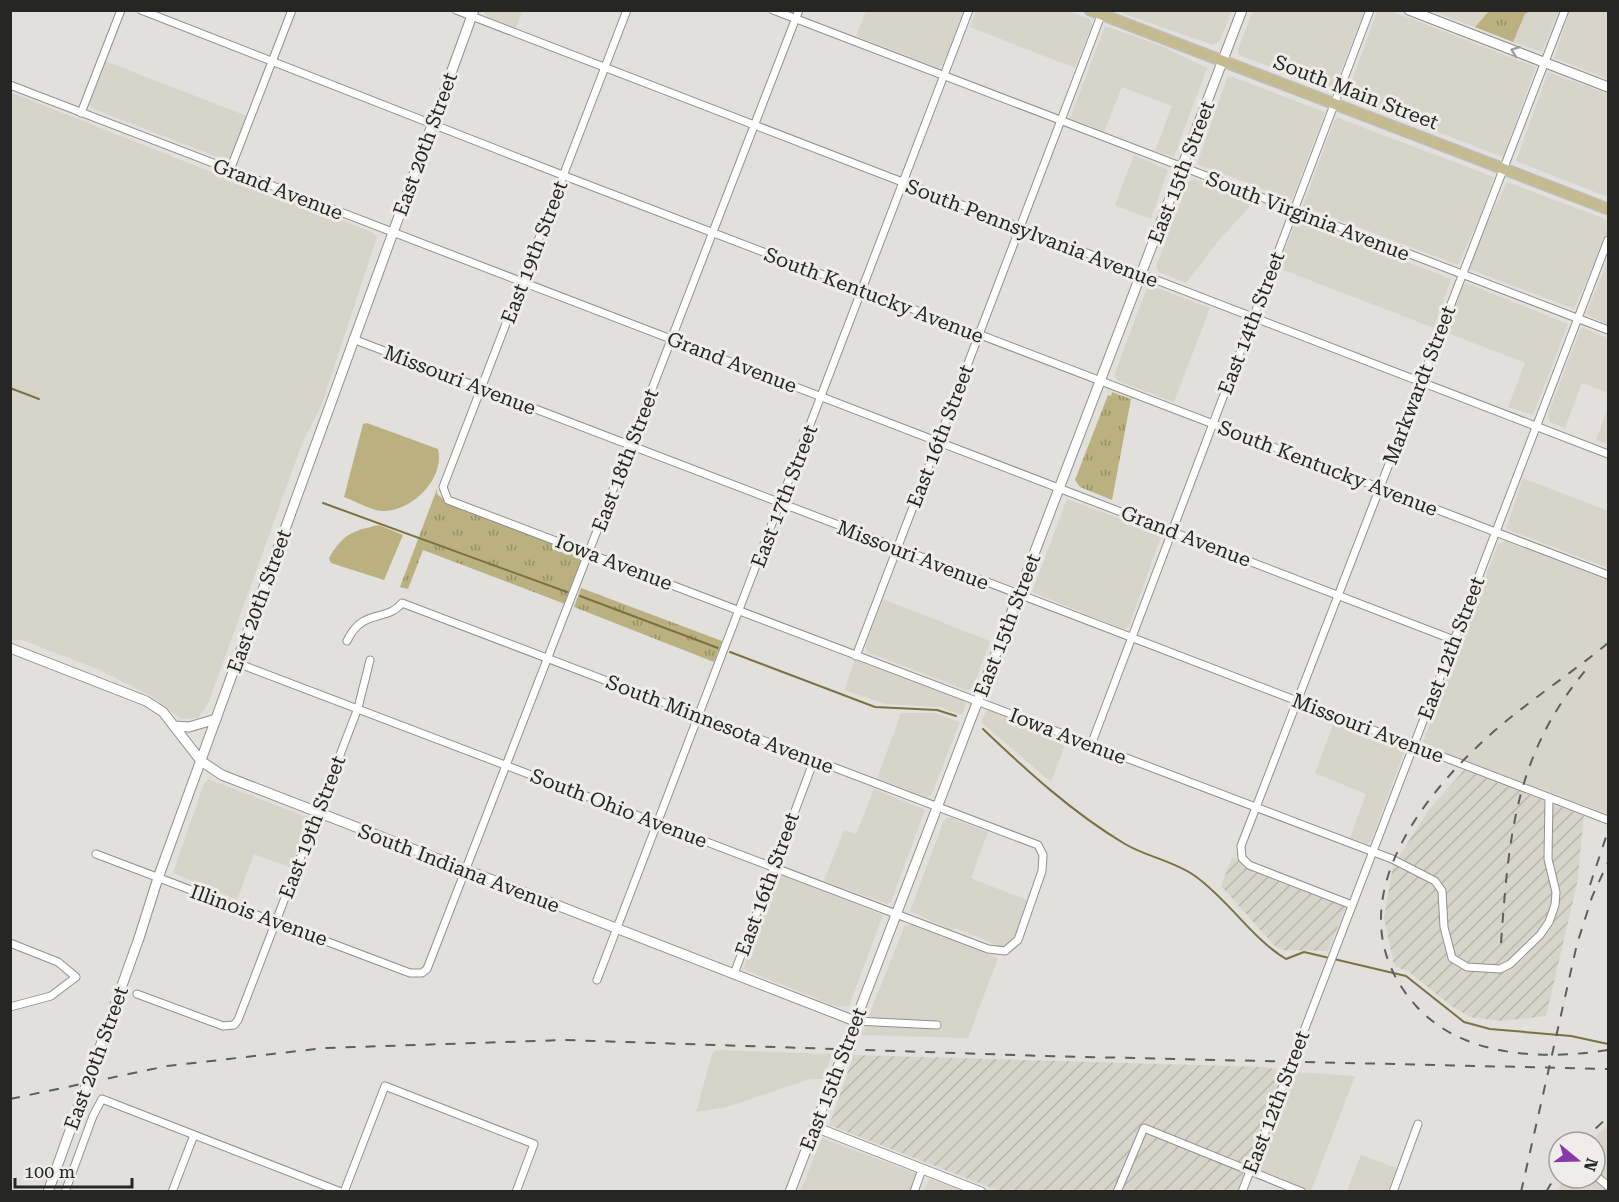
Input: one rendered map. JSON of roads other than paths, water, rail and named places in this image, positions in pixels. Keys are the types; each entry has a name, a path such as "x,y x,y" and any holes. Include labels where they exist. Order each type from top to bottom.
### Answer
{"main road":[{"name":"South Main Street","path":"1090,10 1608,209"},
{"name":"East 15th Street","path":"790,1191 1225,60 1242,10"},
{"path":"1409,10 1608,87"},
{"name":"East 20th Street","path":"48,1191 139,939 158,878 473,14"},
{"name":"South Indiana Avenue","path":"10,648 139,697 163,712 201,760 222,775 855,1021"},
{"path":"174,726 189,728 216,719"},
{"path":"815,1127 981,1191"}],"street":[{"path":"81,113 121,10"},
{"name":"South Kentucky Avenue","path":"141,10 563,176 1608,575"},
{"path":"230,170 292,10"},
{"name":"South Pennsylvania Avenue","path":"456,10 473,14 605,68 1608,454"},
{"name":"East 19th Street","path":"444,494 443,487 627,10"},
{"name":"South Virginia Avenue","path":"773,10 1608,330"},
{"name":"East 18th Street","path":"422,973 431,965 799,10"},
{"name":"East 17th Street","path":"597,980 969,10"},
{"name":"East 14th Street","path":"1091,745 1370,10"},
{"name":"Markwardt Street","path":"1352,905 1249,865 1242,858 1241,846 1565,10"},
{"name":"East 16th Street","path":"856,656 1102,13"},
{"name":"Grand Avenue","path":"10,85 1454,640"},
{"name":"East 12th Street","path":"1242,1191 1608,240"},
{"name":"Missouri Avenue","path":"353,339 781,505 1608,820"},
{"name":"Iowa Avenue","path":"444,494 448,500 1256,806 1372,852 1435,881 1442,891 1444,927 1452,958 1467,967 1500,969 1510,964 1540,935 1549,922 1555,905 1556,892 1548,859 1549,798"},
{"name":"South Minnesota Avenue","path":"347,641 360,622 393,610 402,603 1038,845 1042,851 1043,862 1038,882 1018,940 1011,948 1002,952"},
{"name":"East 19th Street","path":"137,994 223,1026 234,1025 241,1015 275,920 358,708 370,660"},
{"name":"South Ohio Avenue","path":"237,663 896,914 1002,952"},
{"name":"East 16th Street","path":"734,974 814,760"},
{"name":"Illinois Avenue","path":"96,854 410,973 422,973"},
{"path":"10,943 58,962 75,977 51,996 10,1007"},
{"name":"South Indiana Avenue","path":"855,1021 937,1025"},
{"path":"65,1191 93,1116 102,1099 343,1191 385,1086 534,1144 516,1191"},
{"path":"1393,1191 1418,1124"},
{"path":"1117,1191 1144,1128 1302,1191"},
{"path":"172,1191 194,1135"},
{"path":"914,1191 922,1169"}],"waterway":[{"path":"10,388 39,399"},
{"path":"323,503 567,592"},
{"path":"580,596 718,648"},
{"path":"730,652 875,707 937,710 956,716"},
{"path":"983,729 1051,791 1087,819 1125,844 1195,876 1219,896 1262,941 1286,959 1304,952 1406,976 1464,1022 1490,1029 1571,1036 1608,1044"}],"railway":[{"path":"1608,643 1511,717 1454,771 1407,833 1391,867 1382,902 1382,937 1393,973 1417,1007 1436,1024 1458,1037 1481,1046 1506,1051 1558,1055 1608,1050"},
{"path":"1501,943 1508,866 1520,796 1531,762 1546,730 1565,697 1590,665"},
{"path":"1590,885 1608,831"},
{"path":"1521,1192 1577,944 1592,897 1608,862"},
{"path":"10,1099 167,1066 325,1048 566,1040 1045,1056 1608,1069"},
{"path":"1594,1130 1608,1117"}]}
